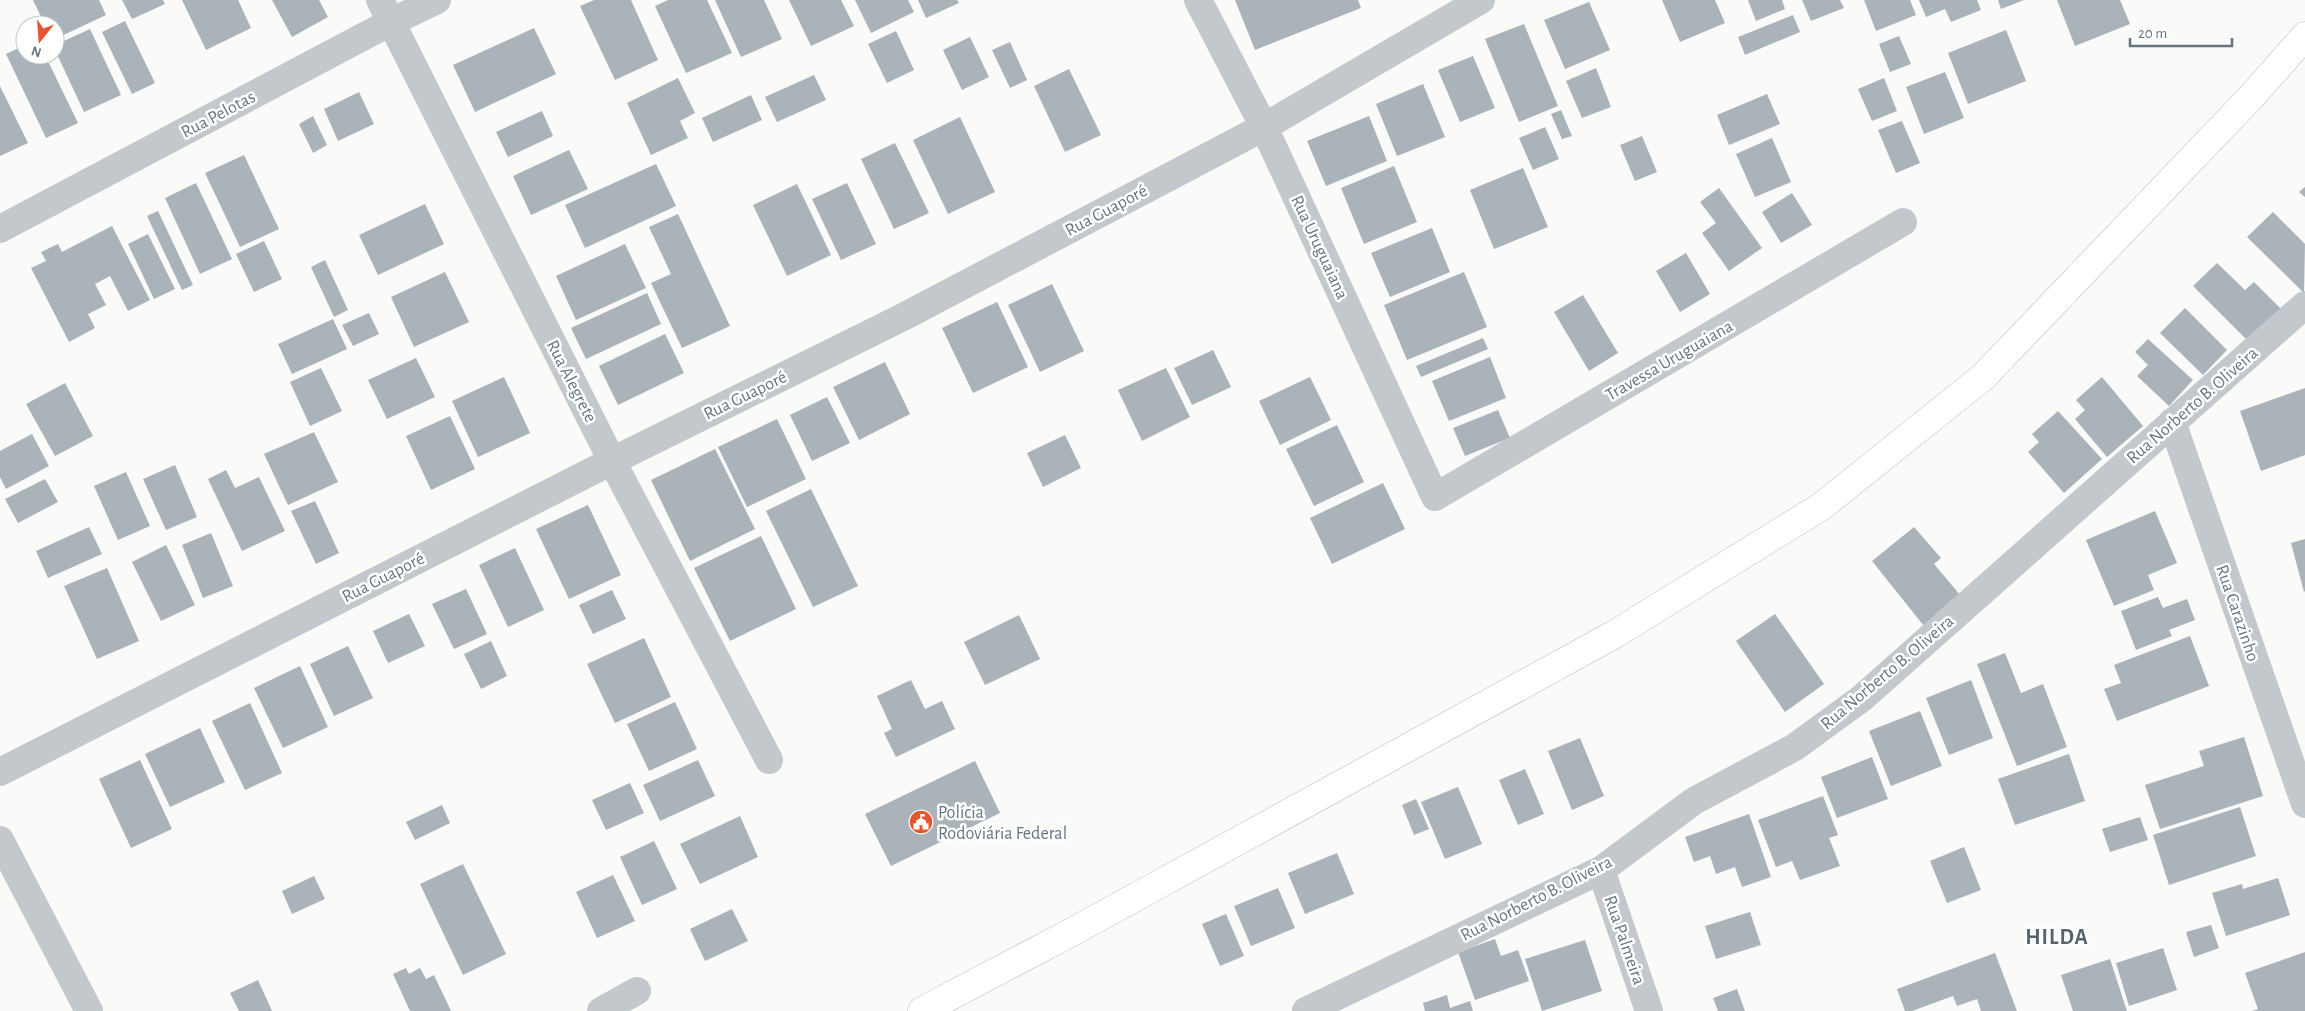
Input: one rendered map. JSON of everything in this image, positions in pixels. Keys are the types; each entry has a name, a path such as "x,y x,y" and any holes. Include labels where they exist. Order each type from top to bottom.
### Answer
{"highway":[{"path":"922,1011 1090,922 1615,634 1822,506 1983,378 2252,96 2305,36"}],"street":[{"name":"Rua Pelotas","path":"0,229 386,11 437,0"},
{"name":"Rua Uruguaiana","path":"1198,0 1264,127 1435,497"},
{"name":"Rua Guaporé","path":"0,772 612,461 905,316 1264,127 1480,0"},
{"name":"Rua Alegrete","path":"386,11 612,461 768,760"},
{"name":"Travessa Uruguaiana","path":"1435,497 1903,222"},
{"name":"Rua Norberto B. Oliveira","path":"1306,1011 1601,870 1694,800 1795,747 1862,698 2305,305"},
{"name":"Rua Carazinho","path":"2172,422 2305,804"},
{"path":"0,840 89,1011"},
{"name":"Rua Palmeira","path":"1601,870 1649,1011"},
{"path":"601,1011 637,991"}],"building":[{"path":"33,0 99,0 106,15 65,34 65,15 40,15"},
{"path":"122,0 163,0 165,4 132,19"},
{"path":"182,0 238,0 251,28 206,50"},
{"path":"272,0 319,0 328,17 292,37"},
{"path":"594,0 631,0 658,60 615,80 580,6"},
{"path":"668,0 707,0 732,53 686,73 655,6"},
{"path":"715,0 764,0 782,39 741,57"},
{"path":"789,0 841,0 854,26 811,46"},
{"path":"855,0 908,0 914,12 871,33"},
{"path":"918,0 957,0 959,3 926,18"},
{"path":"1235,0 1358,0 1361,8 1255,50"},
{"path":"1662,0 1715,0 1725,23 1680,42"},
{"path":"1748,0 1782,0 1785,9 1756,21"},
{"path":"1802,0 1840,0 1844,8 1811,21"},
{"path":"1864,0 1910,0 1916,15 1876,31"},
{"path":"1919,0 1977,0 1981,10 1951,22 1945,9 1926,17"},
{"path":"1998,0 2024,0 2001,9"},
{"path":"2057,0 2120,0 2130,24 2075,46"},
{"path":"1589,2 1610,50 1565,69 1544,20"},
{"path":"1793,15 1800,32 1745,55 1738,37"},
{"path":"125,21 155,83 132,94 102,32"},
{"path":"1524,24 1558,106 1519,122 1485,39"},
{"path":"534,28 556,74 475,112 453,65"},
{"path":"90,29 121,95 84,112 62,65 65,65 65,40"},
{"path":"2006,30 2026,81 1968,104 1948,53"},
{"path":"896,31 914,70 887,83 868,44"},
{"path":"1899,36 1911,64 1890,72 1879,44"},
{"path":"970,37 989,77 962,90 943,50"},
{"path":"1010,42 1027,80 1010,88 992,50"},
{"path":"15,50 15,65 50,65 78,123 46,138 6,54"},
{"path":"1473,56 1495,108 1460,122 1438,70"},
{"path":"1596,68 1611,107 1582,118 1566,81"},
{"path":"1069,69 1101,135 1065,152 1034,86"},
{"path":"1945,72 1964,118 1924,134 1906,87"},
{"path":"814,75 826,100 777,122 765,97"},
{"path":"678,78 695,113 680,121 688,138 651,155 627,103"},
{"path":"1884,78 1897,111 1872,121 1858,89"},
{"path":"1423,84 1445,137 1397,156 1376,104"},
{"path":"0,86 28,143 0,156"},
{"path":"359,92 374,124 338,141 324,109"},
{"path":"1767,94 1780,124 1729,145 1717,115"},
{"path":"751,95 762,120 713,142 702,118"},
{"path":"1561,110 1572,136 1562,139 1551,114"},
{"path":"542,111 553,136 508,157 496,132"},
{"path":"313,116 327,145 313,153 299,124"},
{"path":"1369,116 1387,161 1326,186 1307,141"},
{"path":"960,117 995,192 948,214 913,140"},
{"path":"1902,121 1920,163 1896,173 1878,130"},
{"path":"1545,127 1559,159 1533,170 1519,138"},
{"path":"1642,136 1657,172 1635,181 1620,145"},
{"path":"1772,138 1791,182 1755,197 1736,154"},
{"path":"895,143 929,213 894,229 861,159"},
{"path":"569,150 588,189 531,215 513,176"},
{"path":"244,155 279,229 240,247 205,173"},
{"path":"656,164 676,206 585,248 565,205"},
{"path":"1394,166 1417,222 1364,244 1341,188"},
{"path":"1523,168 1548,227 1494,249 1470,190"},
{"path":"196,183 232,259 200,274 165,198"},
{"path":"847,183 876,244 841,260 812,199"},
{"path":"797,184 831,255 787,276 753,205"},
{"path":"2305,187 2305,197 2299,192"},
{"path":"1719,188 1762,248 1729,271 1702,233 1716,223 1700,202"},
{"path":"1792,193 1812,225 1781,243 1762,212"},
{"path":"425,204 444,244 378,275 359,235"},
{"path":"158,211 193,285 182,290 147,216"},
{"path":"2273,212 2305,244 2304,293 2247,237"},
{"path":"678,214 730,326 682,348 651,283 671,274 649,227"},
{"path":"112,226 150,300 128,311 110,276 95,284 106,305 88,314 95,328 69,342 31,268 46,261 41,252 58,244 62,252"},
{"path":"1432,228 1450,272 1390,297 1371,253"},
{"path":"148,234 175,289 154,299 128,244"},
{"path":"264,241 282,279 254,292 236,254"},
{"path":"625,244 646,288 576,320 556,276"},
{"path":"1686,253 1710,294 1680,312 1656,271"},
{"path":"325,260 348,310 334,317 311,267"},
{"path":"2217,263 2245,290 2254,282 2281,309 2248,341 2193,286"},
{"path":"445,272 469,322 414,347 391,297"},
{"path":"1464,272 1487,327 1407,360 1384,305"},
{"path":"1052,284 1084,351 1040,372 1008,305"},
{"path":"647,293 661,324 586,359 571,328"},
{"path":"1583,295 1618,353 1589,371 1554,312"},
{"path":"997,302 1028,367 973,393 942,328"},
{"path":"2185,308 2227,350 2203,375 2160,333"},
{"path":"369,313 379,334 353,346 342,325"},
{"path":"333,319 347,349 292,374 278,344"},
{"path":"665,334 684,373 618,405 599,366"},
{"path":"1483,338 1488,349 1421,377 1416,366"},
{"path":"2148,339 2193,380 2169,406 2137,376 2148,365 2135,352"},
{"path":"1213,350 1231,387 1192,405 1174,368"},
{"path":"1490,357 1506,398 1449,421 1432,381"},
{"path":"416,358 435,397 387,419 368,380"},
{"path":"885,362 910,414 859,440 833,387"},
{"path":"321,368 342,411 310,426 290,382"},
{"path":"1166,368 1190,417 1142,441 1118,390"},
{"path":"504,377 530,433 478,457 452,401"},
{"path":"1310,377 1331,420 1280,445 1259,401"},
{"path":"2102,377 2143,426 2107,457 2075,419 2085,410 2076,400"},
{"path":"65,383 93,436 55,456 26,404"},
{"path":"2305,388 2305,455 2261,471 2240,411"},
{"path":"827,397 850,443 812,461 790,415"},
{"path":"1498,410 1510,438 1465,456 1453,428"},
{"path":"2058,411 2102,459 2064,493 2028,452 2039,442 2032,434"},
{"path":"450,416 475,469 431,490 406,436"},
{"path":"777,419 806,479 747,507 718,447"},
{"path":"1337,425 1364,482 1314,506 1286,449"},
{"path":"314,432 338,482 288,505 264,454"},
{"path":"32,434 49,466 6,489 0,477 0,451"},
{"path":"1065,435 1081,468 1043,487 1027,453"},
{"path":"715,449 755,529 690,561 651,480"},
{"path":"175,465 197,517 166,530 143,479"},
{"path":"226,470 235,488 259,477 285,531 242,551 208,479"},
{"path":"126,472 150,526 118,540 94,486"},
{"path":"45,479 58,502 18,523 5,499"},
{"path":"1383,483 1405,529 1332,564 1310,518"},
{"path":"811,489 858,586 813,607 766,511"},
{"path":"315,501 339,553 316,564 291,511"},
{"path":"588,505 621,575 569,599 536,529"},
{"path":"2155,511 2177,563 2148,575 2154,590 2114,606 2086,540"},
{"path":"89,527 102,554 48,578 36,551"},
{"path":"1914,527 1941,558 1934,564 1961,596 1924,626 1872,561"},
{"path":"211,533 233,586 203,598 182,545"},
{"path":"761,536 796,609 730,641 694,568"},
{"path":"2305,539 2305,591 2304,592 2291,543"},
{"path":"166,545 195,605 161,621 132,562"},
{"path":"515,548 544,610 508,627 479,565"},
{"path":"107,568 139,641 97,659 64,586"},
{"path":"466,589 487,634 454,649 432,604"},
{"path":"612,590 626,619 593,634 579,605"},
{"path":"2158,597 2163,608 2187,599 2195,620 2169,630 2172,636 2136,650 2121,611"},
{"path":"409,614 425,646 388,663 373,631"},
{"path":"1775,614 1824,684 1785,712 1736,641"},
{"path":"1019,615 1040,659 985,685 964,642"},
{"path":"2190,636 2209,686 2117,721 2104,689 2121,683 2114,665"},
{"path":"644,638 671,697 615,723 587,664"},
{"path":"491,641 507,676 481,689 464,654"},
{"path":"348,646 373,698 334,716 310,664"},
{"path":"2005,653 2021,693 2043,684 2067,747 2017,766 1977,664"},
{"path":"300,666 328,727 283,748 254,688"},
{"path":"911,680 925,709 942,701 955,729 896,757 884,733 892,729 877,696"},
{"path":"1971,680 1993,738 1949,755 1926,698"},
{"path":"675,702 697,749 649,771 627,724"},
{"path":"250,703 282,773 245,790 212,721"},
{"path":"1920,711 1942,766 1891,786 1869,731"},
{"path":"200,728 225,782 170,807 145,754"},
{"path":"2244,737 2263,796 2160,829 2145,785 2204,766 2199,751"},
{"path":"1580,738 1604,796 1572,810 1548,751"},
{"path":"2069,754 2085,801 2015,825 1998,779"},
{"path":"1872,757 1888,799 1837,818 1821,777"},
{"path":"140,760 172,829 131,848 99,779"},
{"path":"698,760 715,796 660,821 643,785"},
{"path":"975,761 1000,813 891,866 865,814"},
{"path":"1525,769 1544,814 1518,825 1499,780"},
{"path":"630,783 644,813 606,830 592,800"},
{"path":"1458,787 1482,844 1445,859 1421,802"},
{"path":"1823,796 1838,835 1829,838 1840,866 1800,880 1792,861 1776,867 1758,820"},
{"path":"1416,799 1429,829 1414,835 1402,805"},
{"path":"442,805 450,823 415,840 406,822"},
{"path":"2240,807 2256,856 2169,885 2153,835"},
{"path":"1749,814 1771,877 1742,887 1735,867 1716,874 1710,856 1694,862 1685,837"},
{"path":"740,816 758,857 700,884 680,844"},
{"path":"2140,817 2148,840 2110,852 2102,829"},
{"path":"654,841 677,889 642,905 620,857"},
{"path":"1964,847 1981,890 1947,903 1930,861"},
{"path":"1337,853 1354,894 1305,914 1288,873"},
{"path":"463,864 506,954 463,975 420,884"},
{"path":"613,875 635,921 597,938 576,892"},
{"path":"314,876 325,899 292,914 282,891"},
{"path":"2278,878 2290,915 2226,936 2212,893 2242,884 2243,889"},
{"path":"1278,888 1295,928 1251,946 1234,906"},
{"path":"732,909 748,941 705,961 690,929"},
{"path":"1750,912 1761,945 1716,959 1705,926"},
{"path":"1226,914 1244,956 1220,966 1202,924"},
{"path":"2211,925 2219,948 2194,957 2186,932"},
{"path":"1495,939 1501,956 1518,950 1529,981 1475,1000 1458,952"},
{"path":"1585,940 1602,991 1542,1011 1525,959"},
{"path":"2163,948 2177,990 2129,1006 2116,963"},
{"path":"2305,952 2305,1011 2252,1011 2258,1009 2245,973"},
{"path":"1995,953 2017,1011 1981,1011 1977,999 1957,1006 1953,996 1912,1011 1905,1011 1897,989"},
{"path":"2110,959 2127,1011 2073,1011 2061,975"},
{"path":"406,968 409,974 420,968 426,979 434,975 451,1011 410,1011 393,974"},
{"path":"258,980 272,1011 239,1011 230,993"},
{"path":"1737,989 1745,1011 1718,1011 1713,998"},
{"path":"1447,995 1450,1008 1470,1001 1473,1011 1425,1011 1423,1003"}],"place":[{"name":"Polícia Rodoviária Federal","path":"921,822"}],"district":[{"name":"HILDA","path":"2057,936"}]}
